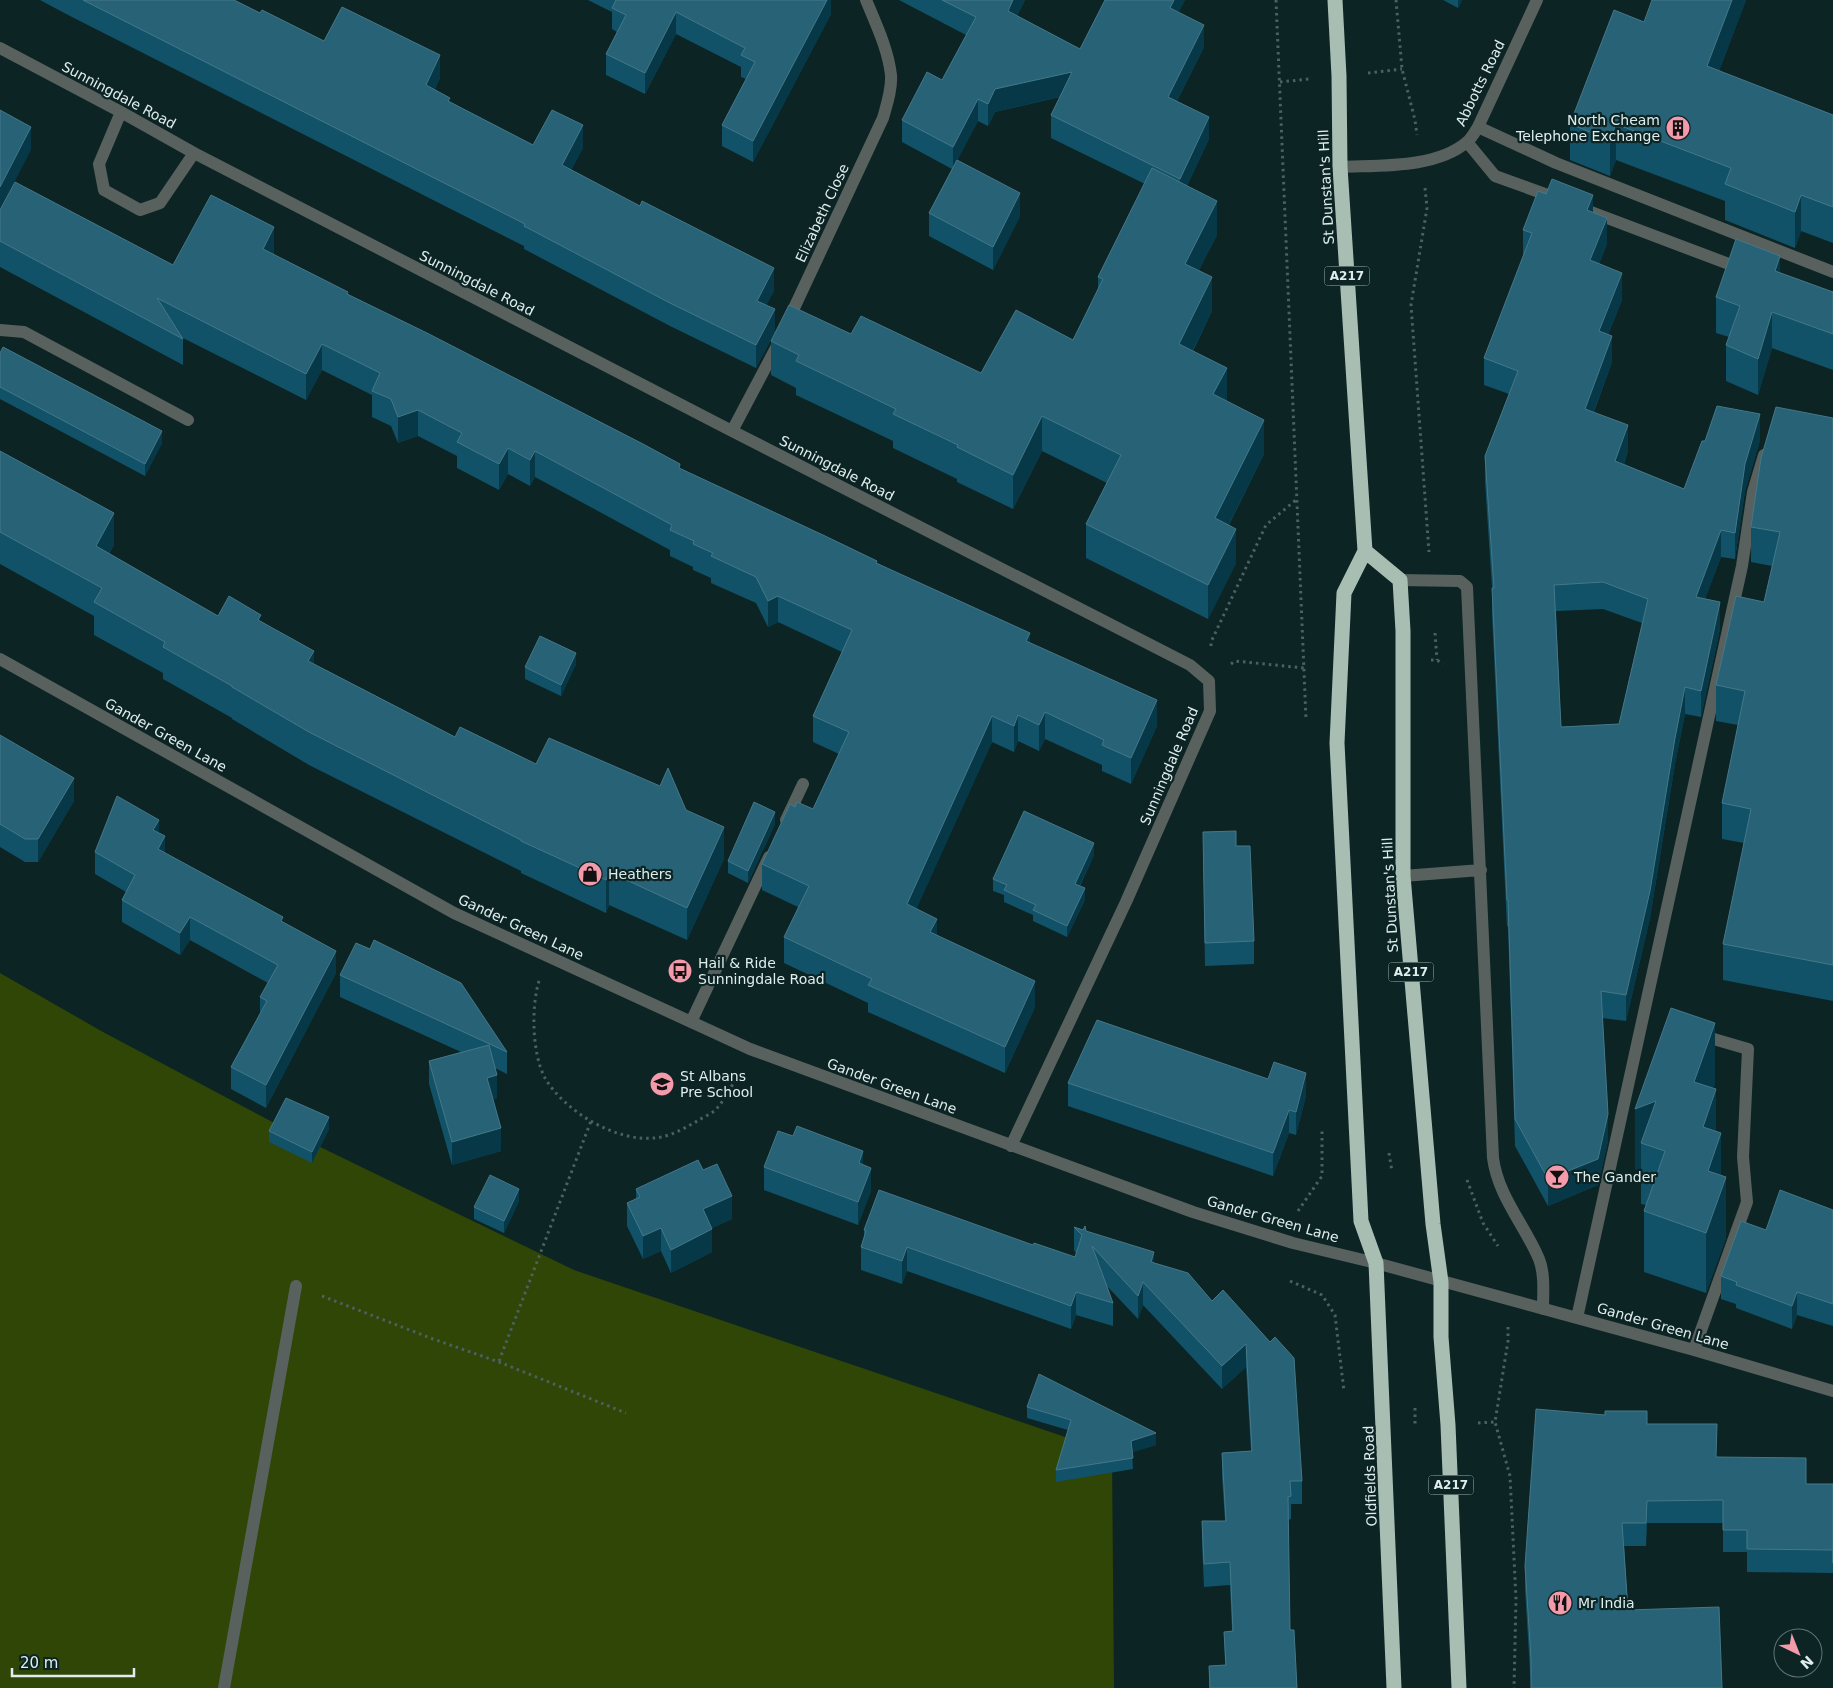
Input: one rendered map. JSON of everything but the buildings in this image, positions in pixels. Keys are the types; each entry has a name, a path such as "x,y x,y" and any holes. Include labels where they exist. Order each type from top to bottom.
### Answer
{"highway":[{"name":"St Dunstan's Hill","path":"1335,0 1339,76 1340,167 1365,552"},
{"path":"1376,1263 1362,1221 1337,743 1344,593 1365,552 1400,580"},
{"name":"St Dunstan's Hill","path":"1400,580 1403,631 1403,876 1433,1224 1441,1282"},
{"name":"Oldfields Road","path":"1376,1263 1394,1688"},
{"name":"A217","path":"1441,1282 1441,1337 1448,1425 1459,1688"}],"street":[{"name":"Elizabeth Close","path":"732,431 779,342 883,118 889,97 891,75 882,38 866,0"},
{"name":"Abbotts Road","path":"1340,167 1421,162 1447,154 1467,142 1478,127 1537,0"},
{"name":"Sunningdale Road","path":"0,48 194,153 1190,665 1209,681 1210,711 1126,902 1012,1146"},
{"path":"120,112 99,164 104,190 140,210 160,203 194,153"},
{"path":"1478,127 1556,164 1833,272"},
{"path":"1467,142 1495,176 1755,274"},
{"path":"0,330 24,332 188,420"},
{"path":"1577,1318 1742,566 1753,492 1769,439"},
{"path":"1400,580 1460,581 1467,587 1470,684 1481,870 1492,1158 1495,1175 1512,1211 1540,1261 1543,1309"},
{"name":"Gander Green Lane","path":"0,659 454,913 750,1049 1193,1212 1293,1243 1376,1263 1694,1350 1833,1391"},
{"path":"782,828 803,784"},
{"path":"691,1022 774,846"},
{"path":"1403,876 1481,870"},
{"path":"1685,1031 1748,1049 1743,1157 1747,1202 1694,1350"},
{"path":"224,1688 296,1286"}],"path":[{"path":"1276,0 1306,721"},
{"path":"1396,0 1402,69 1415,120"},
{"path":"1427,208 1411,305 1429,553"},
{"path":"1209,681 1211,642 1266,525 1298,499"},
{"path":"1209,681 1235,660 1304,668"},
{"path":"546,955 536,991 533,1023 538,1055 545,1078 565,1102 591,1122 620,1135 654,1138 682,1130 718,1108 738,1075 750,1049"},
{"path":"499,1362 591,1122"},
{"path":"1298,1211 1322,1176 1322,1128"},
{"path":"1290,1281 1322,1295 1335,1315 1344,1390"},
{"path":"296,1286 433,1339 499,1362 626,1413"},
{"path":"1508,1341 1495,1422 1510,1476 1516,1599 1514,1688"},
{"path":"1477,1424 1495,1422"}],"green space":[{"path":"0,973 103,1032 314,1144 574,1270 1112,1453 1114,1688 0,1688"}],"place":[{"name":"North Cheam Telephone Exchange","path":"1678,128"},
{"name":"Heathers","path":"590,874"},
{"name":"Hail & Ride Sunningdale Road","path":"680,971"},
{"name":"St Albans Pre School","path":"662,1084"},
{"name":"The Gander","path":"1557,1177"},
{"name":"Mr India","path":"1560,1603"}]}
